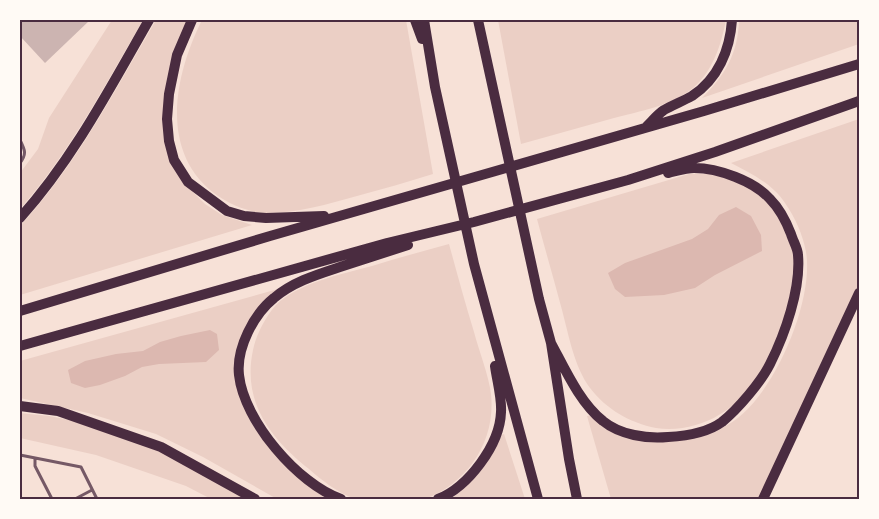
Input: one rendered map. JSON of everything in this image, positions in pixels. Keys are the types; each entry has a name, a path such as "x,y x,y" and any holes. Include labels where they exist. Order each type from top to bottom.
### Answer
{"highway":[{"path":"20,218 42,192 78,140 149,20"},
{"path":"192,20 177,55 169,94 167,119 169,141 174,160 188,182 227,211 244,216 266,218 343,215"},
{"path":"415,20 429,56"},
{"path":"424,20 435,87 474,264 538,499"},
{"path":"480,20 489,73 539,299 551,343 569,459 578,499"},
{"path":"644,128 663,111 694,94 710,80 721,65 724,57 731,36 732,20"},
{"path":"20,311 343,215 794,85 859,64"},
{"path":"20,346 387,243 474,222 628,180 715,152 859,101"},
{"path":"551,343 582,396 603,421 618,431 656,438 679,437 703,432 721,422 744,400 769,365 784,330 796,289 798,254 786,220 770,198 742,180 720,172 694,168 628,180"},
{"path":"342,499 330,495 306,478 266,438 245,396 239,374 244,340 261,311 274,297 304,279 474,222"},
{"path":"763,499 859,293"},
{"path":"438,499 449,495 471,476 495,437 501,412 490,326"},
{"path":"20,406 58,411 161,447 255,499"}],"lane":[{"path":"20,140 25,152 25,156 20,163"},
{"path":"20,455 81,467 97,499"},
{"path":"35,458 35,466 52,499"},
{"path":"75,499 92,490"}],"shaded area":[{"path":"112,20 143,20 71,141 55,165 20,209 20,173 38,149 49,118"},
{"path":"156,20 189,20 175,55 167,144 191,190 205,204 222,215 252,225 20,295 20,226 40,203 77,153"},
{"path":"202,20 406,20 433,174 313,208 290,211 254,212 218,196 199,179 186,159 179,137 177,113 179,89 184,65"},
{"path":"498,20 726,20 722,39 711,66 700,81 684,94 665,104 521,144"},
{"path":"739,20 859,20 859,44 702,98 724,72 729,63 736,43"},
{"path":"859,119 859,293 761,499 611,499 587,416 593,415 653,439 721,428 739,417 756,399 772,377 796,324 807,273 806,252 798,226 789,208 774,190 761,180 731,163"},
{"path":"689,174 723,176 751,188 762,197 773,208 788,234 793,248 796,271 785,323 762,370 749,389 727,410 714,418 686,427 656,428 637,423 611,409 596,396 584,379 573,351 537,219"},
{"path":"736,207 751,216 761,235 762,251 715,275 695,288 664,295 625,297 615,289 608,273 625,263 692,239 708,229 719,215"},
{"path":"449,244 490,387 491,411 489,428 484,444 466,471 440,492 425,499 357,499 351,497 325,482 295,457 282,445 262,417 252,386 251,369 256,338 264,321 275,306 284,298 307,285"},
{"path":"278,289 262,307 243,339 242,400 249,418 262,439 283,463 331,499 277,499 203,457 156,434 88,413 20,398 20,361"},
{"path":"210,330 217,334 219,350 206,362 159,364 142,367 125,376 85,388 71,383 68,370 85,361 116,354 143,351 160,342"},
{"path":"20,413 75,421 160,450 252,499 211,499 186,486 96,455 20,438"},
{"path":"504,434 525,499 451,499 474,478 485,463 498,436"}],"building":[{"path":"20,20 90,20 45,63 20,36"}]}
